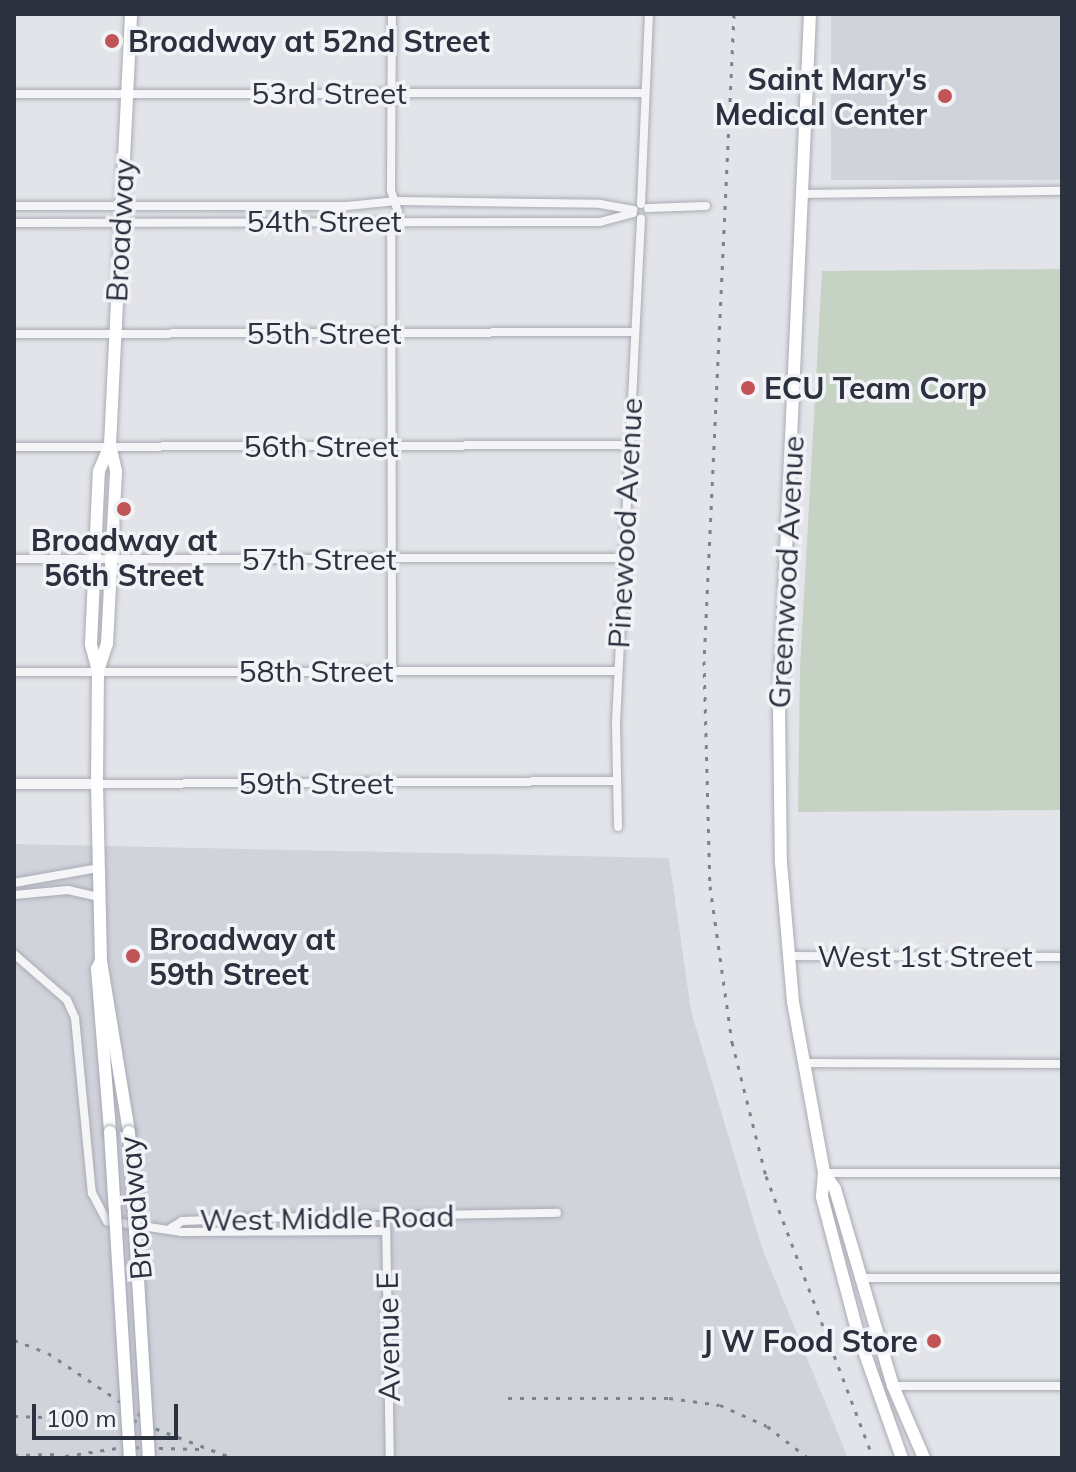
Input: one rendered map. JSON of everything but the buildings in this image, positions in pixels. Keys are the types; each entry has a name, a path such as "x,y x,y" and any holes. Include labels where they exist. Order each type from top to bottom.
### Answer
{"main road":[{"name":"Broadway","path":"98,671 107,644 116,471 110,445 131,14"},
{"name":"Greenwood Avenue","path":"810,14 779,708 780,841 788,956 802,1063 824,1173"},
{"name":"Broadway","path":"110,445 99,471 91,644 98,671 101,961 129,1132 149,1458"},
{"name":"Broadway","path":"101,961 97,969 130,1458"},
{"path":"824,1173 835,1189 858,1278 893,1386 924,1458"},
{"path":"824,1173 822,1197 849,1303 902,1458"}],"street":[{"path":"392,14 398,224 392,233 392,672"},
{"path":"639,209 649,14"},
{"name":"53rd Street","path":"14,94 645,93"},
{"path":"803,194 1062,191"},
{"path":"392,233 384,224 384,202 395,198"},
{"name":"54th Street","path":"395,198 600,204 639,209 706,206"},
{"name":"54th Street","path":"14,206 384,202"},
{"name":"54th Street","path":"14,223 600,222 639,209"},
{"name":"Pinewood Avenue","path":"618,827 618,671 641,219 639,209"},
{"name":"55th Street","path":"14,334 634,332"},
{"name":"56th Street","path":"14,447 629,445"},
{"name":"57th Street","path":"14,559 624,558"},
{"name":"58th Street","path":"14,672 618,671"},
{"name":"59th Street","path":"14,784 617,781"},
{"path":"14,883 98,868"},
{"path":"14,895 68,890 99,897"},
{"path":"14,954 67,1000 75,1018 94,1205 107,1221 123,1227 171,1228"},
{"name":"West 1st Street","path":"788,956 1062,957"},
{"path":"802,1063 1062,1064"},
{"path":"824,1173 1062,1173"},
{"name":"West Middle Road","path":"171,1228 182,1221 557,1213"},
{"name":"Avenue E","path":"386,1216 390,1458"},
{"name":"West Middle Road","path":"171,1228 182,1232 386,1231"},
{"path":"858,1278 1062,1278"},
{"path":"893,1386 1062,1386"}],"shaded area":[{"name":"Saint Mary's Medical Center","path":"831,14 1062,14 1062,180 831,180"},
{"path":"14,844 669,858 691,1011 762,1248 848,1458 14,1458"}],"green space":[{"path":"1062,269 1062,810 798,812 800,668 822,271"}],"railway":[{"path":"734,14 704,661 710,886 732,1042 766,1176 873,1458"},
{"path":"14,1340 48,1353 143,1417"},
{"path":"508,1398 669,1398 720,1405 767,1426 808,1458"},
{"path":"14,1416 133,1420 233,1458"},
{"path":"53,1458 123,1447 199,1449"},
{"path":"14,1455 62,1454"}],"place":[{"name":"Broadway at 52nd Street","path":"112,41"},
{"name":"Saint Mary's Medical Center","path":"945,96"},
{"name":"ECU Team Corp","path":"748,388"},
{"name":"Broadway at 56th Street","path":"124,509"},
{"name":"Broadway at 59th Street","path":"133,956"},
{"name":"J W Food Store","path":"934,1341"}]}
